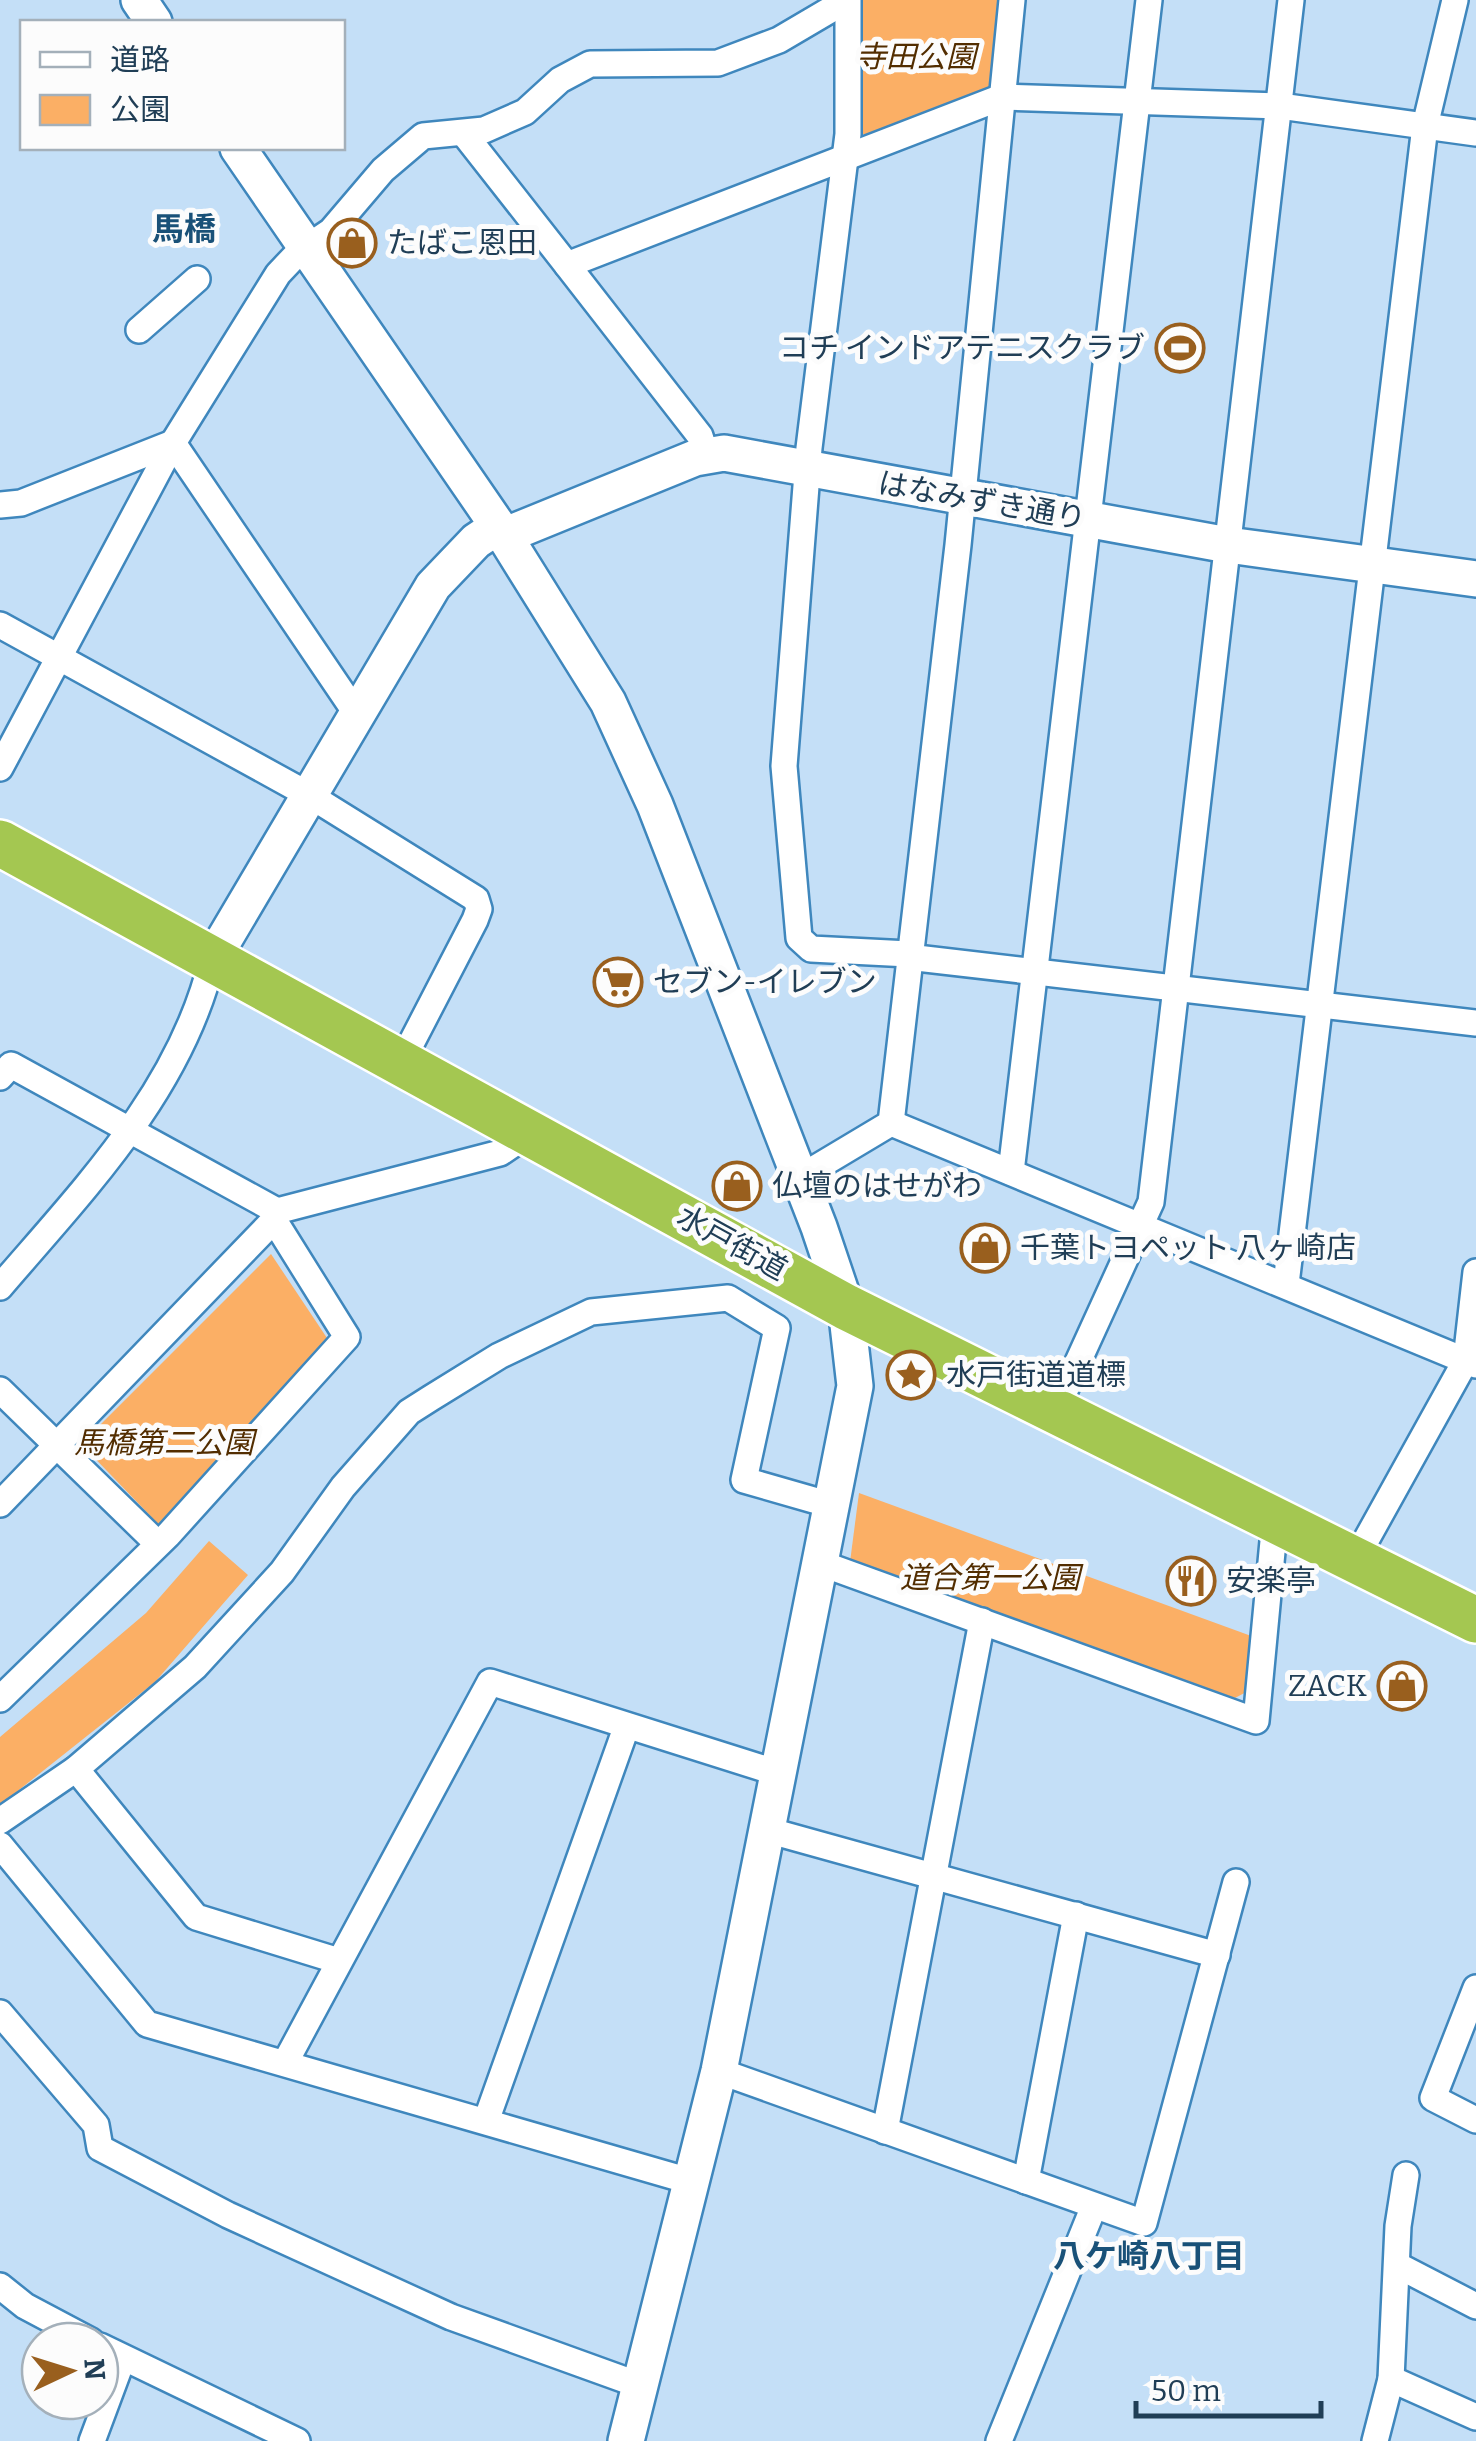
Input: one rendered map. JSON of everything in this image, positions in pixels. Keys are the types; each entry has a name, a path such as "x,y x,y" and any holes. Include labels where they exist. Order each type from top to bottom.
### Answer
{"highway":[{"name":"水戸街道","path":"0,843 846,1306 1476,1620"}],"street":[{"path":"0,768 172,443 278,274 331,231 383,170 422,136 465,135 525,112 560,80 590,64 718,63 779,40 848,0"},
{"path":"848,0 848,134 808,469 784,766 799,938 810,949 909,955 1476,1023"},
{"path":"891,1123 962,498 1012,0"},
{"path":"1011,1172 1149,0"},
{"path":"1056,1410 1151,1202 1291,0"},
{"path":"1286,1284 1424,126 1456,0"},
{"path":"567,265 1002,97 1137,98 1280,106 1476,133"},
{"path":"465,135 700,436 706,455"},
{"path":"239,150 502,532 576,646 629,747 800,1178 846,1306 855,1386 832,1505 718,2072 626,2441"},
{"path":"139,330 197,279"},
{"path":"0,505 22,503 172,443"},
{"path":"172,443 356,713"},
{"name":"はなみずき通り","path":"212,960 432,586 476,541 497,527 506,535 706,455 724,453 1228,545 1476,579"},
{"path":"0,624 309,795 476,899 475,920 402,1061"},
{"path":"0,1287 133,1132 204,993 212,960"},
{"path":"0,1698 262,1433 347,1337 275,1216 133,1132 4,1067"},
{"path":"800,1178 891,1123"},
{"path":"891,1123 1471,1362"},
{"path":"0,1504 275,1216 500,1153 531,1132"},
{"path":"1355,1560 1471,1362 1476,1272"},
{"path":"0,1820 76,1770 204,1657 282,1572 343,1487 409,1412 499,1356 591,1312 728,1298 777,1328 744,1480 832,1505"},
{"path":"0,1390 156,1542"},
{"path":"820,1563 1256,1721 1275,1520"},
{"path":"884,2131 982,1621"},
{"path":"285,2063 490,1682 778,1773"},
{"path":"486,2121 626,1728"},
{"path":"76,1770 196,1917 339,1961"},
{"path":"767,1830 1217,1955"},
{"path":"0,1845 147,2024 692,2182"},
{"path":"718,2072 1144,2223 1236,1882"},
{"path":"1026,2181 1076,1915"},
{"path":"1476,1988 1433,2098 1476,2120"},
{"path":"0,2012 96,2125 100,2148 228,2215 451,2317 642,2386"},
{"path":"1376,2441 1391,2379 1406,2175"},
{"path":"999,2441 1094,2206"},
{"path":"1398,2265 1476,2306"},
{"path":"0,2286 53,2321"},
{"path":"120,2356 296,2441"},
{"path":"1391,2379 1476,2417"}],"green space":[{"name":"寺田公園","path":"856,0 1001,0 993,85 869,139 856,128"},
{"name":"馬橋第二公園","path":"271,1254 331,1344 164,1530 81,1444"},
{"name":"道合第一公園","path":"859,1493 1254,1637 1250,1690 1235,1698 980,1612 850,1562"},
{"path":"209,1541 248,1575 155,1682 0,1805 0,1737 146,1613"}],"place":[{"name":"たばこ恩田","path":"352,243"},
{"name":"コチ インドアテニスクラブ","path":"1180,348"},
{"name":"セブン-イレブン","path":"618,982"},
{"name":"仏壇のはせがわ","path":"737,1186"},
{"name":"千葉トヨペット 八ヶ崎店","path":"985,1248"},
{"name":"水戸街道道標","path":"911,1375"},
{"name":"安楽亭","path":"1191,1581"},
{"name":"ZACK","path":"1402,1686"}],"district":[{"name":"馬橋","path":"184,229"},
{"name":"八ケ崎八丁目","path":"1149,2256"}]}
